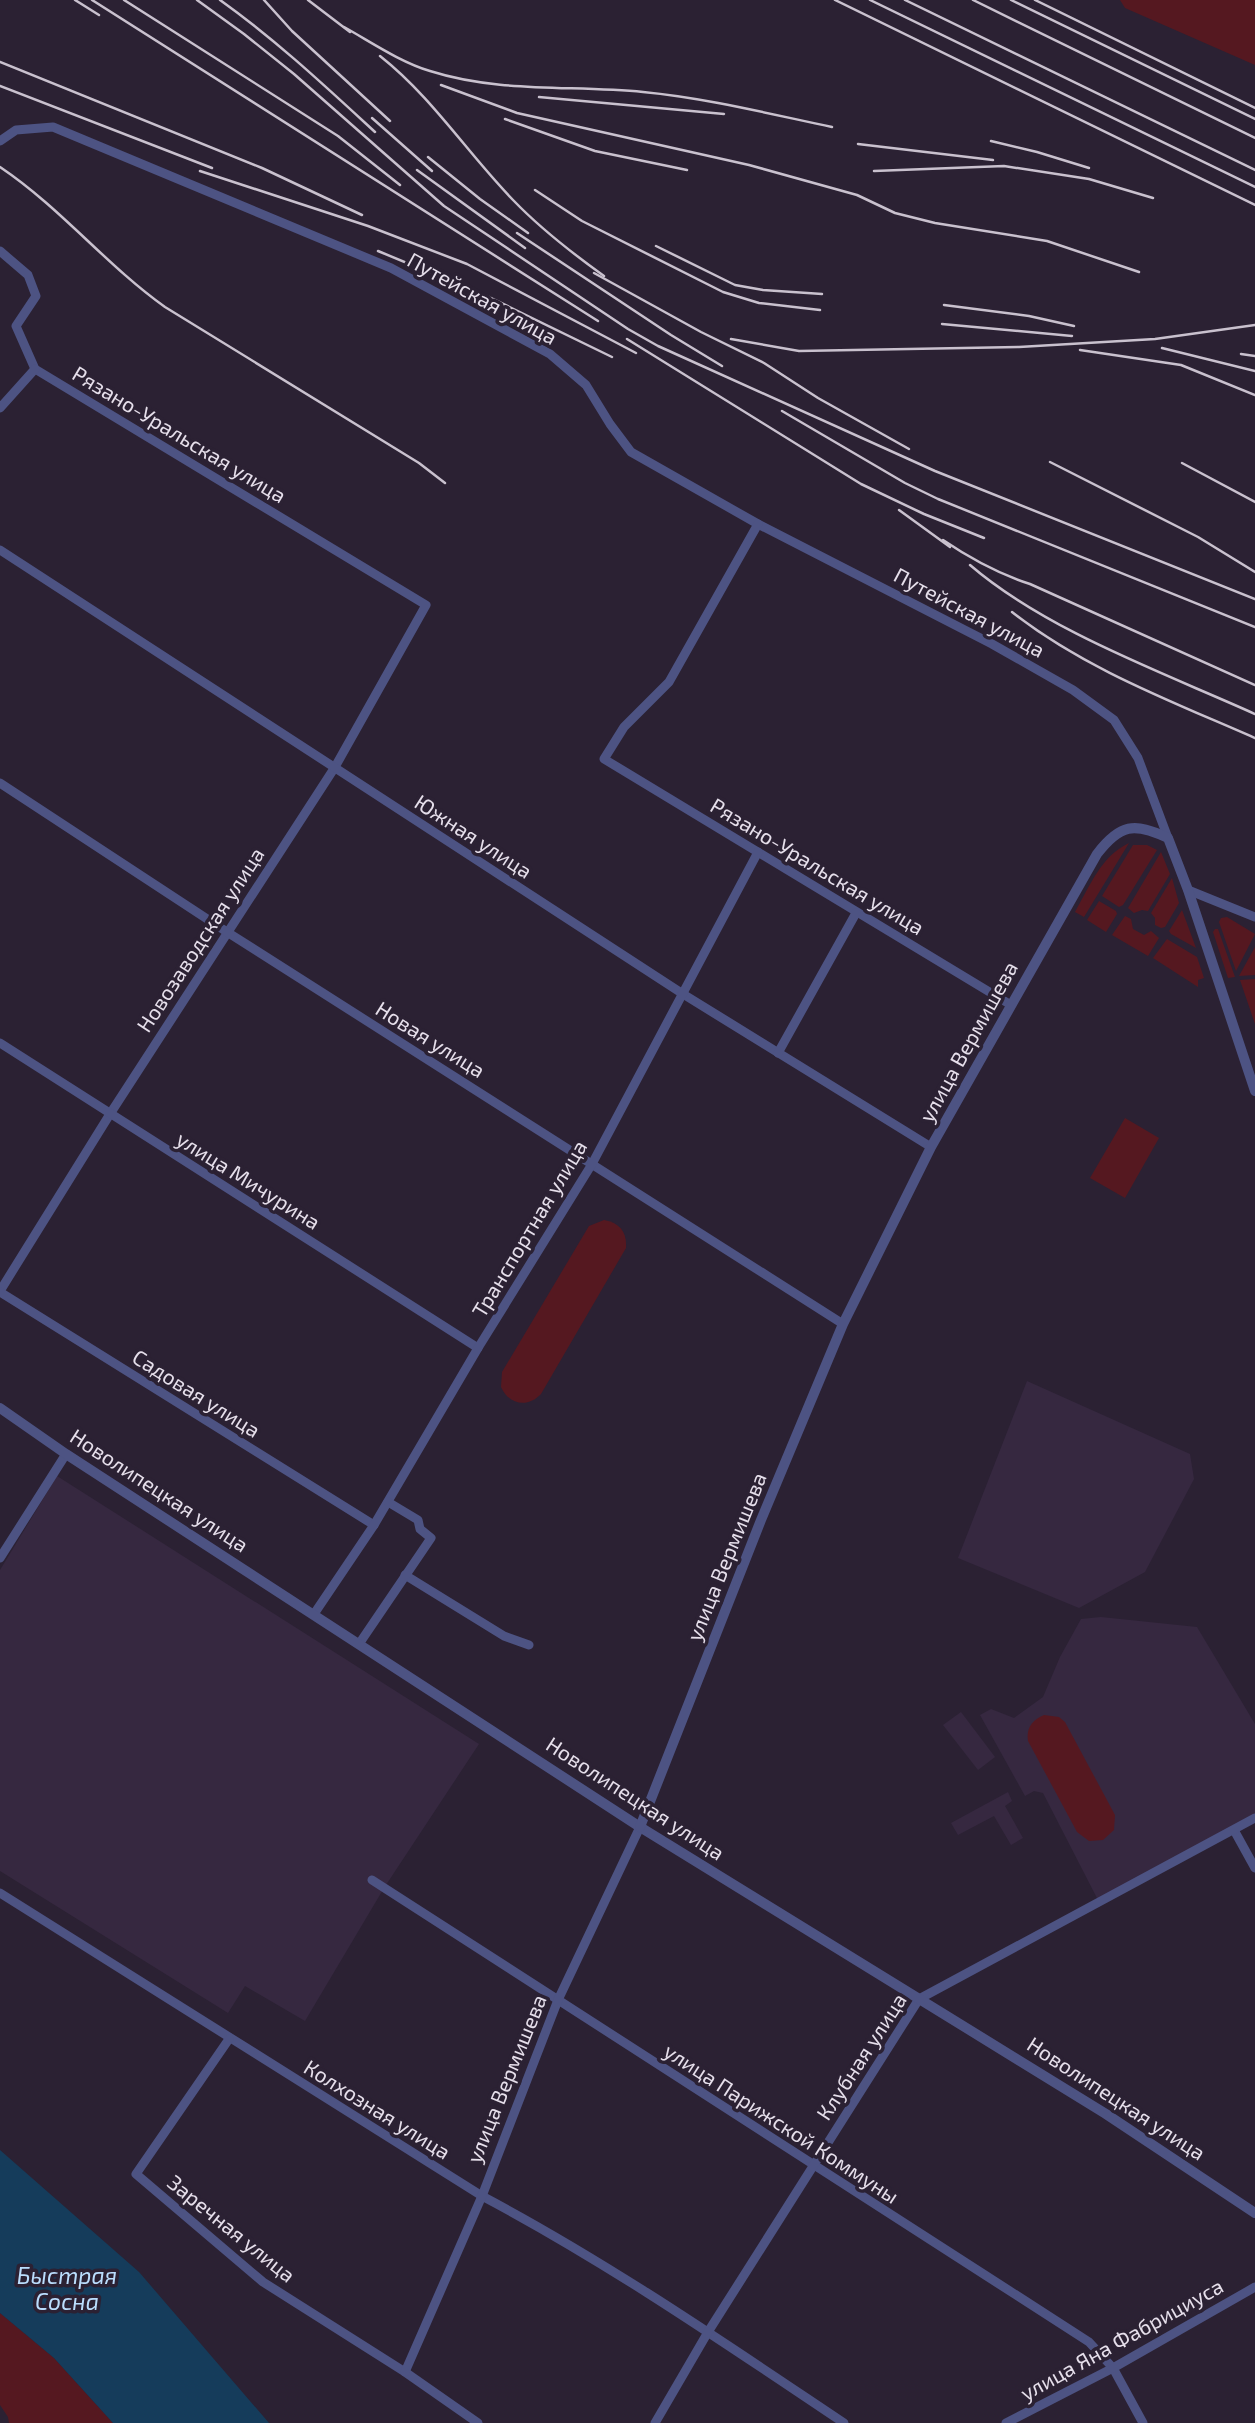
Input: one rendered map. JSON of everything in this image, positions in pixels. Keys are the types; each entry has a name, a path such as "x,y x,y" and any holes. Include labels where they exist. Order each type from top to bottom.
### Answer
{"street":[{"name":"Путейская улица","path":"0,141 16,130 53,127 391,268 550,354 586,385 631,452 758,524 992,643 1073,690 1114,720 1138,758 1168,838"},
{"path":"0,251 28,275 36,296 16,326 35,369 0,408"},
{"name":"Рязано-Уральская улица","path":"35,369 426,605"},
{"name":"Рязано-Уральская улица","path":"758,524 669,682 624,727 604,759 1011,1005"},
{"name":"Южная улица","path":"0,550 683,994 931,1147"},
{"name":"Новозаводская улица","path":"0,1292 110,1114 335,767 426,605"},
{"name":"Новая улица","path":"0,783 227,932 843,1324"},
{"name":"улица Вермишева","path":"405,2372 482,2196 558,2000 640,1827 761,1520 843,1324 931,1147 1097,854 1108,840 1124,830 1145,827 1168,838"},
{"path":"1168,838 1255,1091"},
{"name":"Транспортная улица","path":"314,1614 374,1525 478,1348 592,1164 758,852"},
{"path":"1188,890 1255,917"},
{"path":"778,1053 856,913"},
{"name":"улица Мичурина","path":"0,1043 478,1348"},
{"name":"Садовая улица","path":"0,1292 374,1525"},
{"name":"Новолипецкая улица","path":"0,1408 66,1454 640,1827 1106,2114 1255,2213"},
{"path":"0,1558 66,1454"},
{"path":"359,1644 430,1538 420,1529 418,1520 388,1502"},
{"path":"405,1575 504,1636 529,1645"},
{"name":"Клубная улица","path":"655,2423 708,2332 919,1998 1255,1818"},
{"path":"1234,1830 1255,1868"},
{"name":"улица Парижской Коммуны","path":"372,1880 1089,2342 1113,2368 1143,2423"},
{"name":"Колхозная улица","path":"0,1893 482,2196 533,2223 708,2332 844,2423"},
{"name":"Заречная улица","path":"229,2039 136,2174 263,2282 405,2372 478,2423"},
{"name":"улица Яна Фабрициуса","path":"1006,2423 1113,2368 1255,2287"}],"shaded area":[{"path":"1120,0 1255,0 1255,65 1125,8"},
{"path":"1129,843 1084,917 1075,912 1104,864"},
{"path":"1133,845 1147,845 1157,850 1123,905 1119,907 1102,896"},
{"path":"1161,852 1170,874 1148,911 1134,913 1128,908"},
{"path":"1172,878 1179,903 1165,927 1161,928 1155,925 1155,918 1151,913"},
{"path":"1099,901 1117,914 1106,932 1087,920"},
{"path":"1182,910 1196,948 1169,931"},
{"path":"1125,916 1131,919 1133,929 1144,935 1151,931 1159,938 1148,956 1112,935"},
{"path":"1227,917 1255,934 1236,971 1219,922 1221,918"},
{"path":"1218,929 1235,977 1228,978 1213,932"},
{"path":"1167,939 1197,957 1204,978 1198,980 1198,987 1153,958"},
{"path":"1255,947 1255,975 1239,976"},
{"path":"1255,979 1255,1024 1240,980"},
{"path":"1125,1118 1159,1138 1125,1198 1090,1178"},
{"path":"604,1220 621,1229 626,1248 541,1394 525,1403 514,1401 501,1387 502,1372 589,1226"},
{"path":"1027,1381 1190,1454 1194,1479 1145,1572 1079,1608 958,1558"},
{"path":"57,1476 479,1744 384,1888 305,2021 245,1986 228,2013 0,1871 0,1570"},
{"path":"1101,1617 1197,1627 1255,1724 1255,1818 1099,1902 1043,1793 1034,1791 1025,1796 980,1715 991,1709 1014,1718 1043,1697 1060,1657 1081,1619"},
{"path":"961,1712 995,1757 978,1770 943,1725"},
{"path":"1044,1715 1059,1717 1065,1722 1115,1815 1114,1830 1103,1840 1089,1841 1077,1832 1028,1741 1031,1725"},
{"path":"1008,1792 1012,1801 1005,1806 1023,1838 1011,1845 994,1816 958,1835 951,1823"},
{"path":"0,2313 54,2358 113,2423 9,2423 0,2405"}],"water":[{"name":"Быстрая Сосна","path":"0,2150 139,2272 269,2423 113,2423 54,2358 0,2313"}],"railway":[{"path":"75,0 99,15"},
{"path":"92,0 598,321"},
{"path":"124,0 338,136 400,185"},
{"path":"197,0 294,74 444,206 628,329 658,346 935,471 1255,599"},
{"path":"220,0 280,47 375,132"},
{"path":"264,0 292,31 390,121"},
{"path":"308,0 350,32"},
{"path":"835,0 1255,205"},
{"path":"870,0 1255,187"},
{"path":"905,0 1255,170"},
{"path":"973,0 1255,138"},
{"path":"1011,0 1255,119"},
{"path":"1035,0 1255,108"},
{"path":"344,27 408,62 456,78 482,83 667,95 832,127"},
{"path":"380,56 416,89 524,211 604,276"},
{"path":"0,62 262,168 362,215"},
{"path":"441,85 517,113 749,165 857,195 895,213 935,223 1047,241 1139,272"},
{"path":"0,86 212,168"},
{"path":"539,97 724,114"},
{"path":"372,118 432,171"},
{"path":"505,119 595,151 687,170"},
{"path":"991,141 1089,168"},
{"path":"858,144 993,160"},
{"path":"428,157 528,233"},
{"path":"874,171 1004,166 1089,179 1153,198"},
{"path":"0,167 43,200 143,291 165,307 419,463 445,483"},
{"path":"417,170 525,248"},
{"path":"200,171 368,226 467,264 636,353"},
{"path":"535,190 582,221 723,292 759,303 820,310"},
{"path":"517,233 722,366"},
{"path":"656,246 735,285 822,294"},
{"path":"378,251 489,297 612,357"},
{"path":"594,273 764,363 818,398 909,449"},
{"path":"944,305 1029,316 1074,326"},
{"path":"942,324 1072,336"},
{"path":"731,339 799,351 1019,347 1155,339 1255,325"},
{"path":"627,339 861,484 924,514 984,538"},
{"path":"1162,348 1255,371"},
{"path":"1080,350 1181,365 1255,395"},
{"path":"1241,354 1255,356"},
{"path":"782,411 905,483 938,499 1255,627"},
{"path":"1050,462 1198,537 1255,572"},
{"path":"1182,463 1255,502"},
{"path":"899,510 950,547"},
{"path":"943,540 996,571 1255,685"},
{"path":"970,565 1001,589 1069,630 1255,714"},
{"path":"1012,612 1069,651 1129,683 1255,738"}]}
